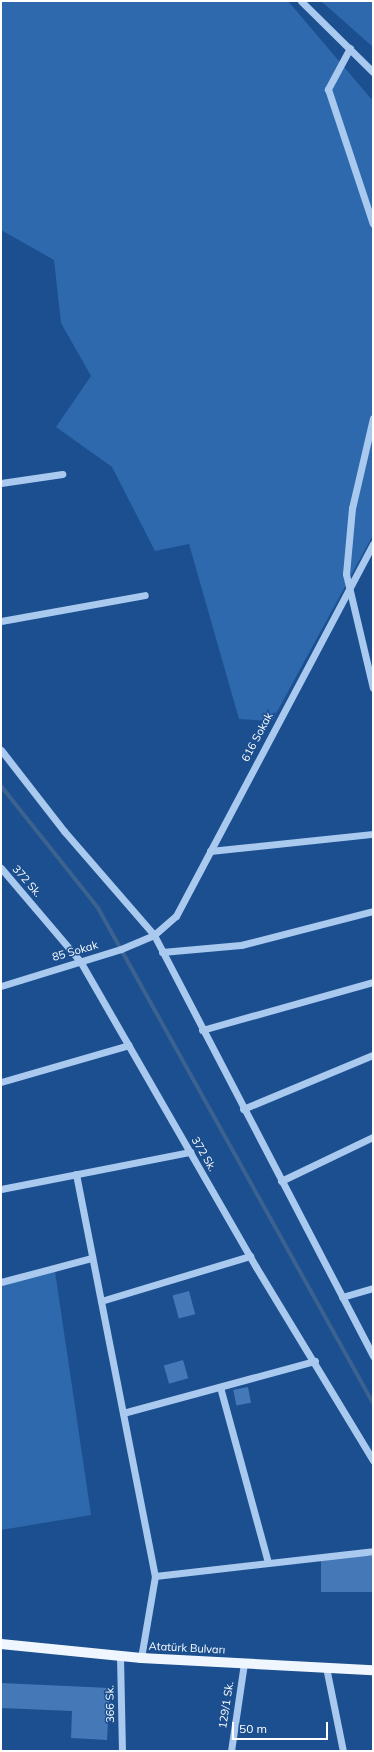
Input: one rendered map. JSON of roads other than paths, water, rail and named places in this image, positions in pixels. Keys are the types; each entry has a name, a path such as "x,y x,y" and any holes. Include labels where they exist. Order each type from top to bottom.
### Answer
{"main road":[{"name":"Atatürk Bulvarı","path":"1,1644 141,1658 373,1670"}],"street":[{"path":"302,1 373,72"},
{"path":"350,48 328,89 373,224"},
{"path":"373,418 352,508 346,574 348,588 373,688"},
{"path":"1,483 62,474"},
{"name":"616 Sokak","path":"154,935 176,916 348,588 373,544"},
{"path":"1,621 145,595"},
{"path":"1,750 64,831 154,935 243,1109 373,1356"},
{"path":"210,851 373,834"},
{"name":"372 Sk.","path":"1,868 80,961 250,1256 315,1361 373,1460"},
{"path":"162,952 241,945 373,911"},
{"name":"85 Sokak","path":"1,986 80,961 154,935"},
{"path":"202,1030 373,982"},
{"path":"1,1082 128,1045"},
{"path":"243,1109 373,1055"},
{"path":"281,1181 373,1137"},
{"path":"1,1189 190,1152"},
{"path":"76,1174 155,1576 141,1658"},
{"path":"101,1301 250,1256"},
{"path":"1,1282 92,1258"},
{"path":"342,1297 373,1288"},
{"path":"123,1413 315,1361"},
{"path":"220,1387 268,1563"},
{"path":"155,1576 373,1551"},
{"name":"366 Sk.","path":"120,1656 122,1751"},
{"name":"129/1 Sk.","path":"231,1751 244,1663"},
{"path":"326,1667 343,1751"}],"waterway":[{"path":"1,786 98,908 373,1403"}]}
